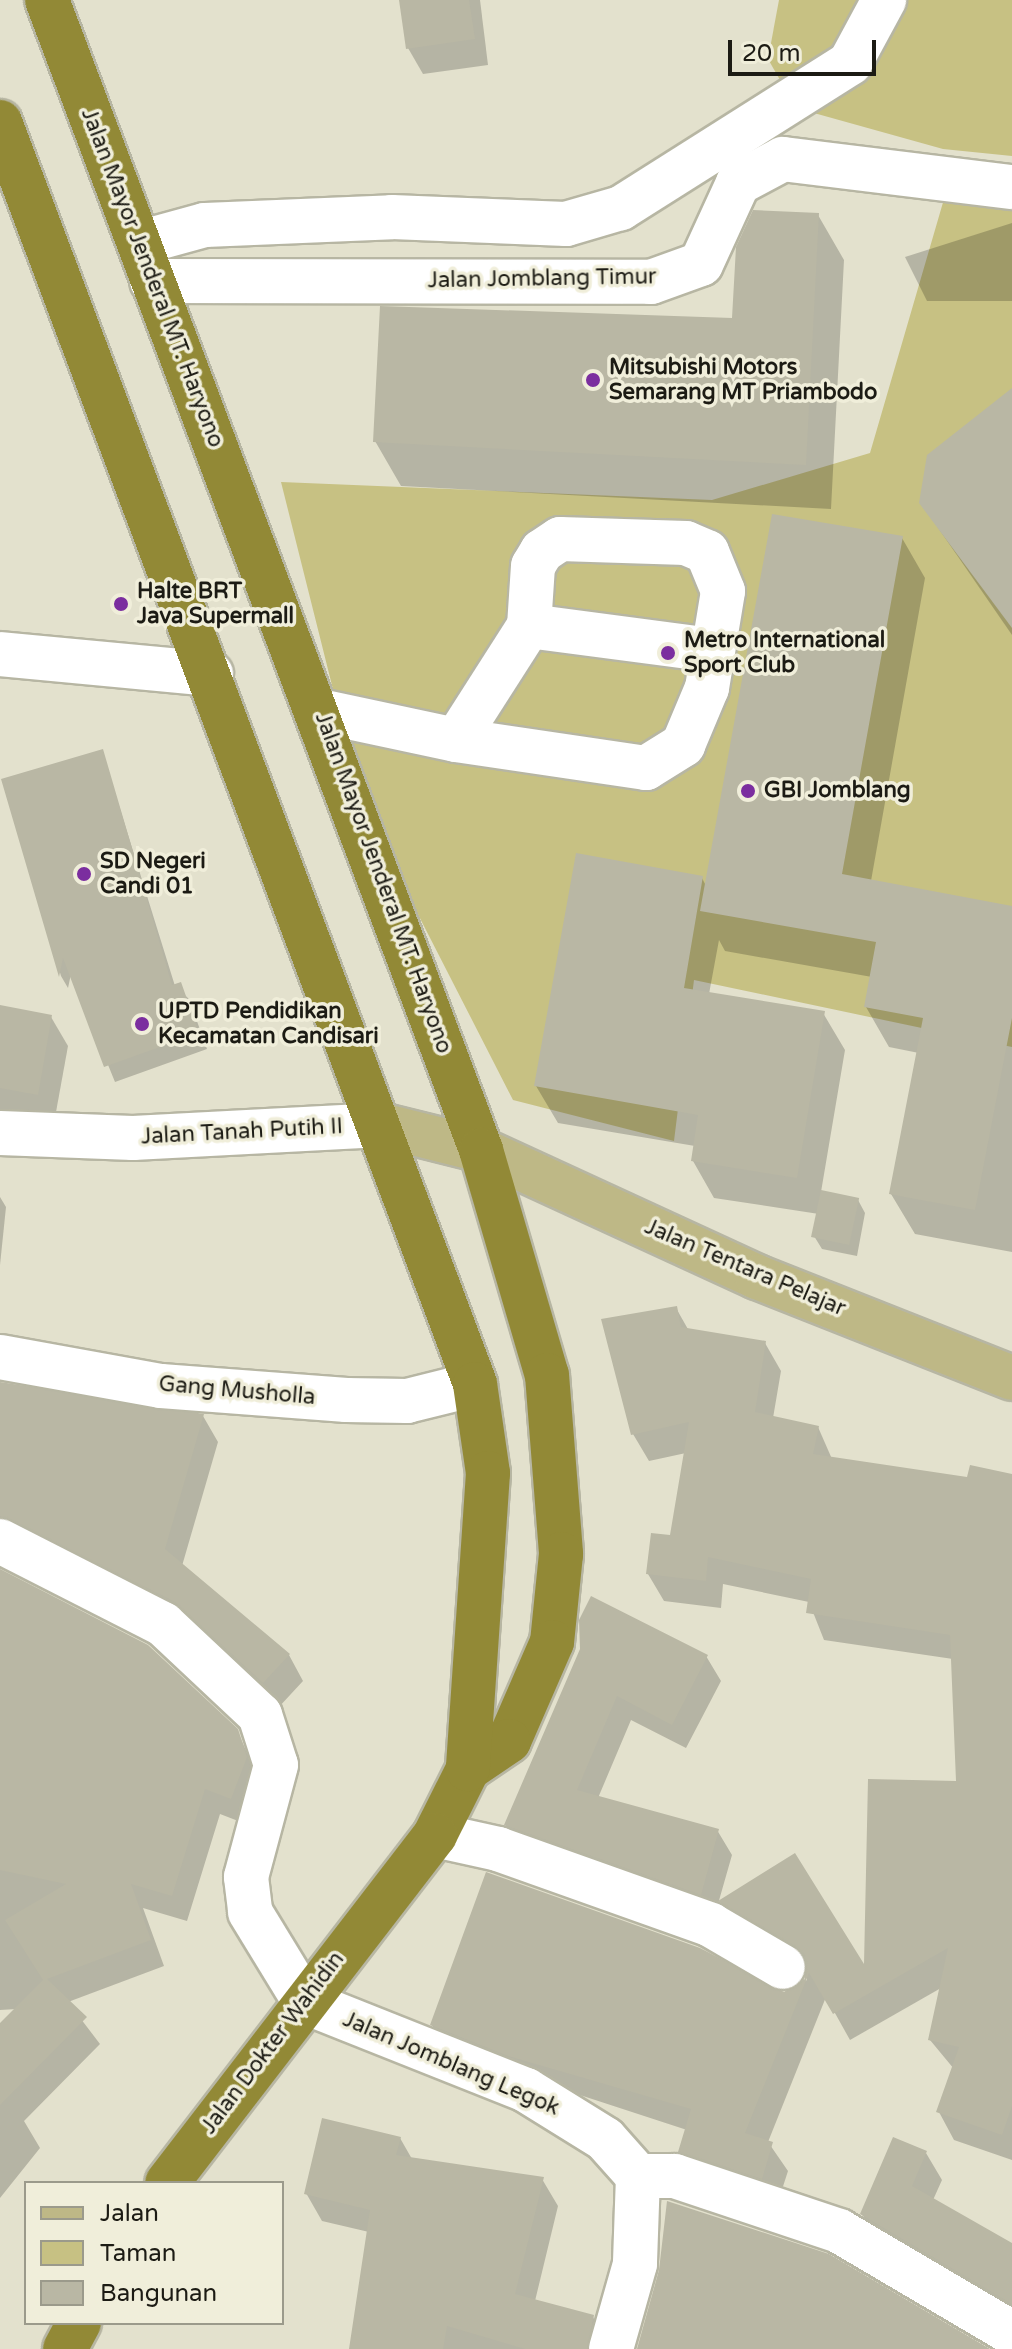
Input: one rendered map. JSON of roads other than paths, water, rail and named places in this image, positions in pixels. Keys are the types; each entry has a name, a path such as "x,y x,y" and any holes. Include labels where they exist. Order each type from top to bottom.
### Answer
{"highway":[{"name":"Jalan Mayor Jenderal MT. Haryono","path":"47,0 320,711 481,1150 547,1375 561,1554 552,1642 509,1741 468,1769"},
{"name":"Jalan Mayor Jenderal MT. Haryono","path":"0,122 381,1125 475,1384 488,1473 468,1769 435,1835 381,1905"},
{"name":"Jalan Dokter Wahidin","path":"169,2181 381,1905"},
{"path":"65,2349 78,2325"}],"main road":[{"name":"Jalan Tanah Putih II","path":"381,1125 481,1150"},
{"name":"Jalan Tentara Pelajar","path":"481,1150 757,1277 1012,1378"}],"street":[{"path":"146,262 205,225 392,217 566,224 621,208 850,63 884,0"},
{"name":"Jalan Jomblang Timur","path":"146,262 651,282 701,264 738,183 783,159 1012,187"},
{"path":"320,711 456,740 646,768 683,745 707,688 723,591 718,569 707,552 686,543 560,539 533,566 529,626 456,740"},
{"path":"529,626 712,650"},
{"path":"0,654 211,674"},
{"name":"Jalan Tanah Putih II","path":"0,1133 133,1138 381,1125"},
{"name":"Gang Musholla","path":"0,1357 161,1386 346,1400 407,1401 475,1384"},
{"path":"0,1541 163,1624 260,1715 276,1765 246,1877 250,1912 305,2002"},
{"path":"435,1835 498,1849 711,1925 783,1967"},
{"name":"Jalan Jomblang Legok","path":"305,2002 526,2090 605,2139 638,2176"},
{"path":"611,2349 635,2264 638,2176 675,2176 839,2231 1012,2333"}],"place":[{"name":"Mitsubishi Motors Semarang MT Priambodo","path":"593,380"},
{"name":"Halte BRT Java Supermall","path":"121,604"},
{"name":"Metro International Sport Club","path":"668,653"},
{"name":"GBI Jomblang","path":"748,791"},
{"name":"SD Negeri Candi 01","path":"84,874"},
{"name":"UPTD Pendidikan Kecamatan Candisari","path":"142,1024"}]}
